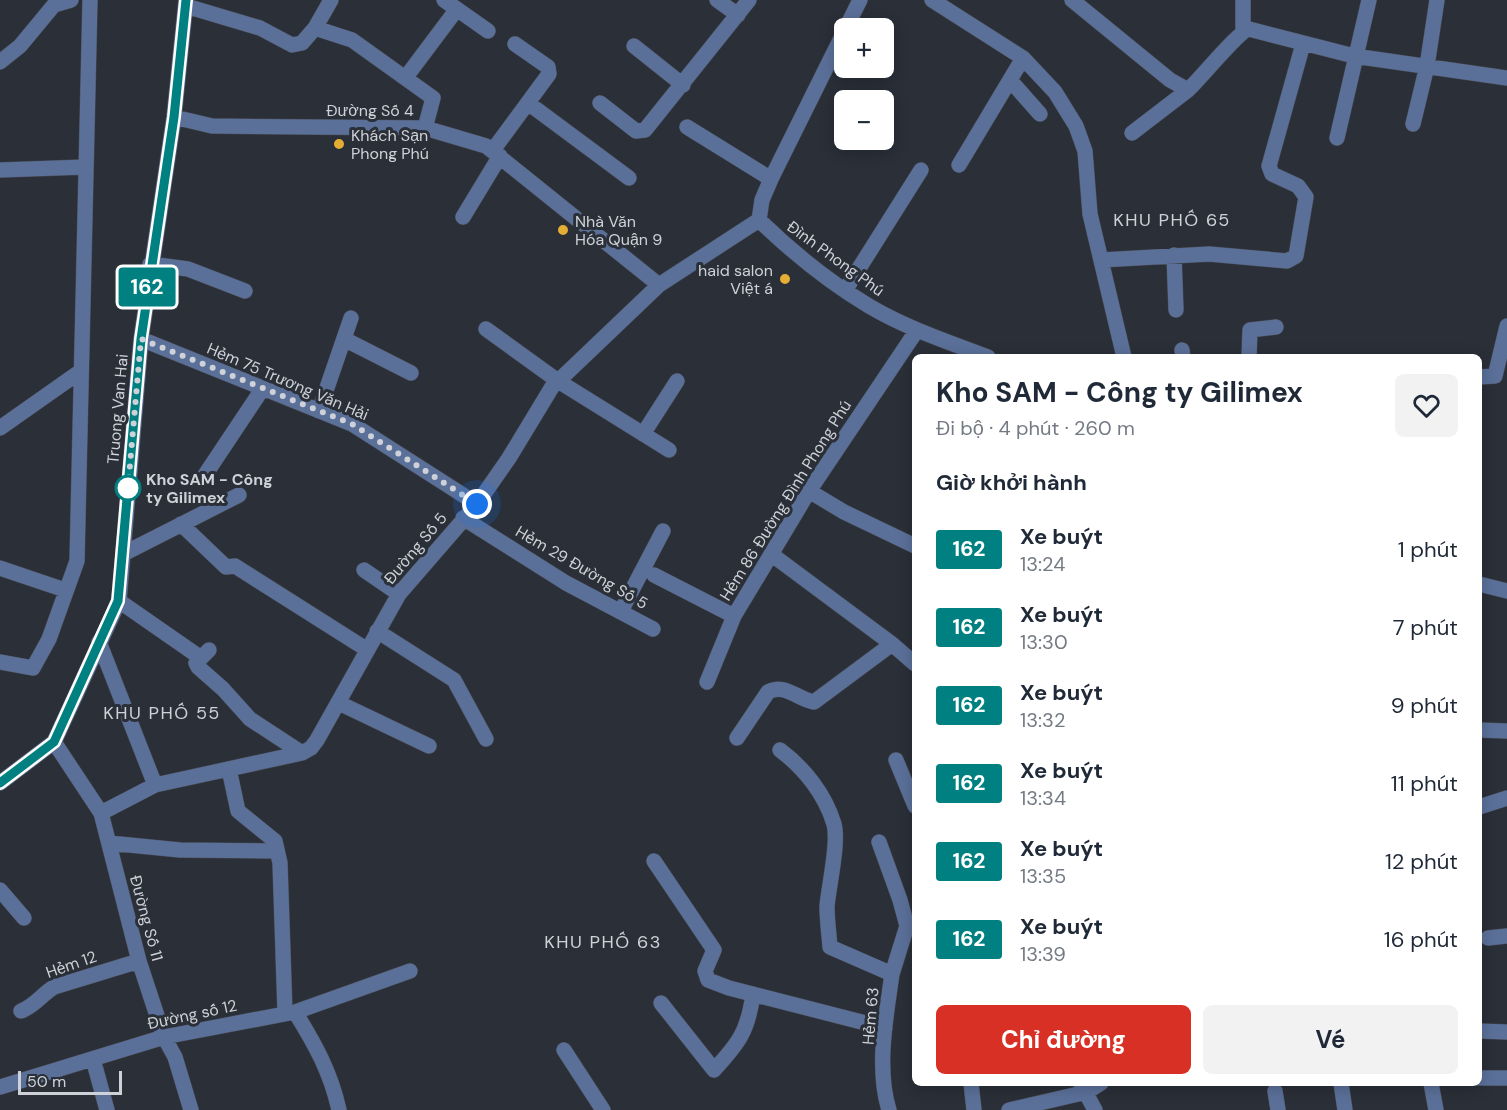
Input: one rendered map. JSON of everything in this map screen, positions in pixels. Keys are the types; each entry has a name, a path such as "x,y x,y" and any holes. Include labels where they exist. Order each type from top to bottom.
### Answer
{"street":[{"path":"0,62 20,46 54,6 71,0"},
{"path":"0,662 33,668 49,639 77,561 90,0"},
{"path":"186,3 260,28 292,45 302,43 315,28 331,0"},
{"path":"444,0 488,31"},
{"path":"717,0 738,15"},
{"path":"600,103 641,132 647,128 749,0"},
{"path":"851,18 860,0"},
{"path":"932,0 1023,58 1055,92 1076,126 1085,151 1090,214 1123,354"},
{"path":"1072,0 1090,6 1170,80 1188,90"},
{"path":"1132,133 1188,90 1222,56 1243,30 1243,0"},
{"path":"1337,138 1354,56 1369,0"},
{"path":"1413,124 1437,0"},
{"name":"Truong Van Hai","path":"0,783 54,742 118,601 141,339 150,264 174,117 186,3"},
{"path":"412,82 457,9"},
{"path":"315,28 352,40 433,98 425,128"},
{"path":"1243,30 1249,29 1354,56 1507,78"},
{"path":"463,218 497,153 550,71 515,44"},
{"path":"1101,260 1209,254 1287,261 1296,256 1306,197 1298,186 1272,174 1269,166 1303,44"},
{"path":"634,46 683,85"},
{"path":"759,220 762,200 771,179 834,52"},
{"path":"959,165 1023,58"},
{"path":"1010,80 1040,114"},
{"path":"528,103 629,178"},
{"name":"Đường Số 4","path":"174,117 224,127 425,128 497,153 659,285"},
{"path":"687,126 771,179"},
{"path":"0,170 85,166"},
{"path":"846,290 921,170"},
{"name":"Đường Số 5","path":"303,753 317,740 376,631 399,594 477,504 558,381 659,285 759,220"},
{"name":"Đình Phong Phú","path":"759,220 790,250 869,306 916,330 980,354"},
{"path":"1174,255 1176,310"},
{"path":"150,264 188,269 245,291"},
{"path":"320,411 351,318"},
{"path":"1482,377 1495,376 1507,326"},
{"path":"1249,354 1250,330 1275,327"},
{"path":"486,329 558,381 669,450"},
{"name":"Hẻm 86 Đường Đình Phong Phú","path":"654,575 734,615 809,491 916,330"},
{"name":"Hẻm 75 Trương Văn Hải","path":"141,339 352,424 477,504"},
{"path":"344,339 411,373"},
{"path":"0,428 81,371"},
{"path":"643,434 677,381"},
{"path":"203,478 263,388"},
{"path":"809,491 844,512 912,545"},
{"path":"123,554 239,495"},
{"name":"Hẻm 29 Đường Số 5","path":"464,518 566,582 653,628"},
{"path":"182,524 226,567 235,566 366,649"},
{"path":"621,611 663,531"},
{"path":"771,554 912,661"},
{"path":"0,568 65,590"},
{"path":"364,570 399,594"},
{"path":"1482,585 1507,591"},
{"path":"118,601 205,654 196,665 223,689 240,711 303,753"},
{"path":"707,682 734,615"},
{"path":"376,631 454,680 486,739"},
{"path":"99,642 155,785"},
{"path":"737,738 768,692 776,688 783,689 814,702 892,644"},
{"path":"339,703 429,746"},
{"path":"1482,730 1507,731"},
{"name":"Đường Số 11","path":"54,742 101,813 139,961 164,1037 175,1057 191,1110"},
{"name":"Hẻm 63","path":"780,750 798,764 823,800 834,823 835,836 827,909 830,948 892,974 885,1028 884,1090 889,1110"},
{"path":"101,813 155,785 303,753"},
{"path":"896,760 912,799"},
{"path":"230,769 233,795 238,811 275,841 278,851 290,1012 326,1067 339,1107"},
{"path":"1482,806 1507,798"},
{"path":"879,842 907,926 904,943 892,974"},
{"path":"109,843 180,850 278,851"},
{"path":"654,861 713,948 713,957 705,971 707,978 729,988 885,1028"},
{"path":"0,890 24,918"},
{"path":"1488,938 1507,936"},
{"name":"Hẻm 12","path":"21,1011 33,1007 44,993 54,987 139,961"},
{"name":"Đường số 12","path":"0,1087 164,1037 290,1012 410,971"},
{"path":"661,1003 714,1070 738,1044 749,1023 753,994"},
{"path":"1482,1031 1507,1032"},
{"path":"564,1050 603,1110"},
{"path":"93,1059 107,1110"},
{"path":"1482,1078 1507,1078"},
{"path":"971,1086 974,1110"},
{"path":"1342,1086 1346,1110"},
{"path":"1432,1086 1436,1110"},
{"path":"1009,1110 1084,1087 1095,1110"},
{"path":"1275,1091 1278,1110"}],"bus line":[{"name":"162","path":"0,783 54,742 118,601 141,339 150,264 174,117 186,0"}],"place":[{"name":"Khách Sạn Phong Phú","path":"339,144"},
{"name":"Nhà Văn Hóa Quận 9","path":"563,230"},
{"name":"haid salon Việt á","path":"785,279"},
{"name":"Kho SAM - Công ty Gilimex","path":"128,488"}],"district":[{"name":"KHU PHỐ 65","path":"1172,220"},
{"name":"KHU PHỐ 55","path":"162,713"},
{"name":"KHU PHỐ 63","path":"603,942"}],"route":[{"path":"128,488 141,339 352,424 477,504"}]}
